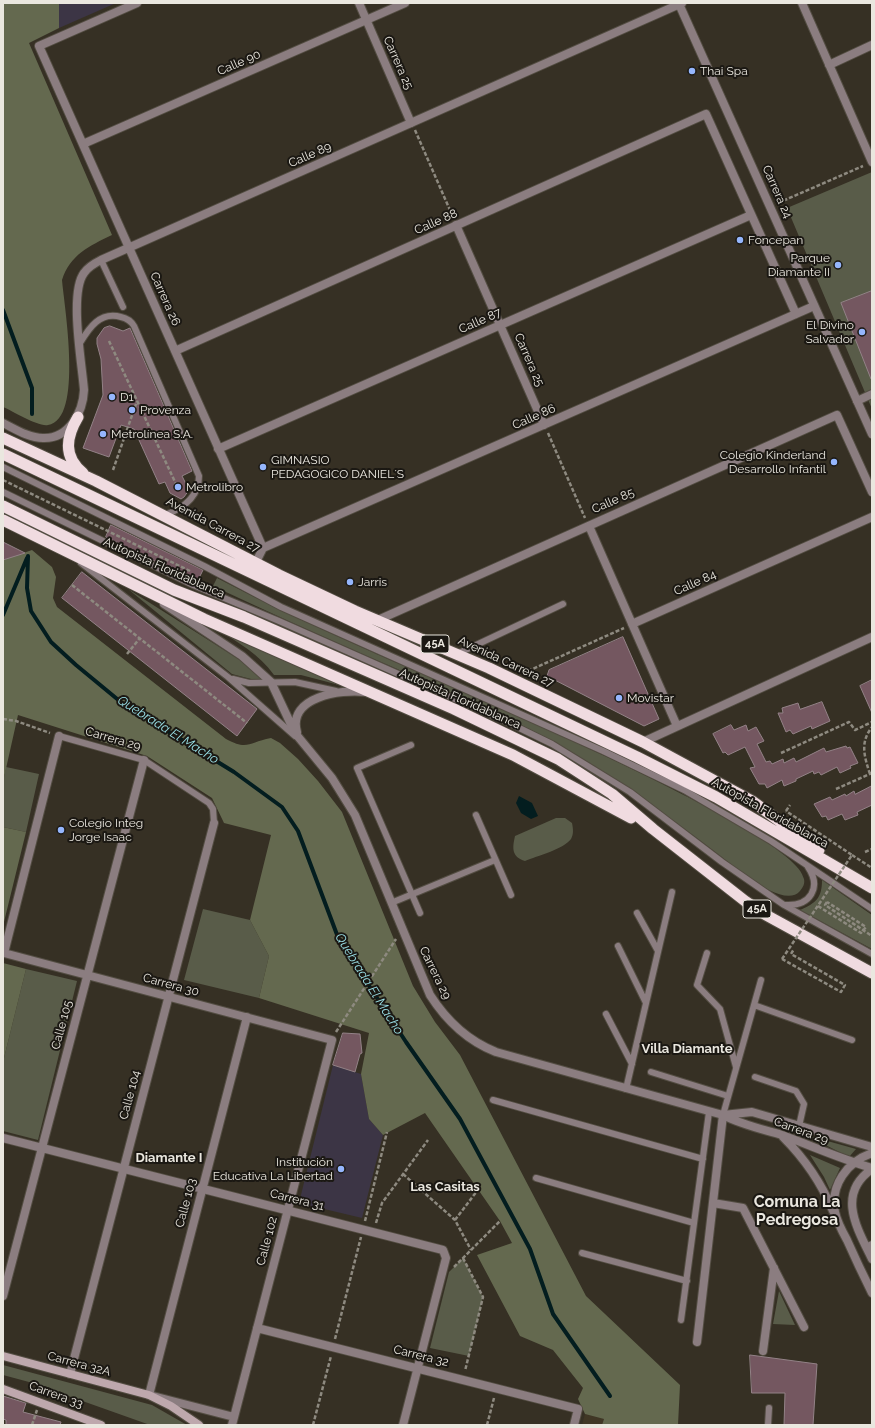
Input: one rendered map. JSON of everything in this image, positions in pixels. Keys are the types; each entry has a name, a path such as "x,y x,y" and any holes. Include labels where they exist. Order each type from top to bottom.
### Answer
{"highway":[{"path":"78,417 69,433 69,451 77,467 96,480"},
{"name":"Avenida Carrera 27","path":"3,438 96,480 355,611 457,654 643,742 752,801 778,818 853,875"},
{"name":"Autopista Floridablanca","path":"3,454 638,757 716,797 853,875 872,888"},
{"name":"Autopista Floridablanca","path":"3,506 178,592 244,617 515,737 558,759 612,794 653,829 756,908 872,973"},
{"name":"45A","path":"3,520 204,619 377,694 539,767 653,829"}],"main road":[{"name":"Carrera 32A","path":"3,1356 149,1395 177,1410 199,1425"},
{"name":"Carrera 33","path":"3,1388 101,1425"}],"street":[{"name":"Carrera 26","path":"137,3 39,46 263,548"},
{"name":"Carrera 25","path":"359,3 411,123"},
{"name":"Calle 90","path":"83,144 405,3"},
{"name":"Calle 89","path":"78,417 84,399 84,390 76,299 79,282 84,273 101,260 680,3"},
{"name":"Carrera 24","path":"680,3 872,434"},
{"path":"802,3 871,162"},
{"path":"829,65 872,45"},
{"name":"Calle 88","path":"175,351 706,114 752,215"},
{"path":"752,215 796,314"},
{"name":"Calle 87","path":"218,450 752,215"},
{"name":"Carrera 25","path":"456,225 544,425"},
{"name":"Calle 86","path":"263,548 814,306"},
{"path":"857,401 872,394"},
{"name":"Calle 85","path":"378,620 836,414 872,492"},
{"path":"3,423 28,435 43,438 57,435 71,425 78,417"},
{"name":"Calle 84","path":"632,624 872,517"},
{"path":"589,526 677,726"},
{"path":"256,562 263,548"},
{"name":"Carrera 29","path":"135,585 242,656 271,682 292,728 300,740 332,778 350,806 430,995 447,1018 471,1039 496,1052 723,1115 746,1126 781,1135 872,1169"},
{"path":"643,742 872,638"},
{"name":"Carrera 29","path":"300,740 295,726 299,713 310,702 318,698 341,692 377,694"},
{"name":"Carrera 30","path":"59,736 4,953 332,1040"},
{"name":"Calle 105","path":"3,1296 144,760"},
{"name":"Calle 104","path":"70,1374 214,823"},
{"name":"Calle 103","path":"149,1395 247,1017"},
{"name":"Calle 102","path":"233,1421 332,1040"},
{"name":"Carrera 29","path":"723,1115 752,1112 872,1147"},
{"path":"697,1342 723,1115"},
{"path":"781,1135 814,1172 872,1293"},
{"name":"Carrera 31","path":"3,1138 438,1248 445,1252 446,1258 440,1281"},
{"path":"837,1221 834,1205 836,1189 843,1175 853,1163 872,1153"},
{"path":"872,1169 858,1183 852,1202 854,1221 869,1245 872,1259"},
{"path":"713,1203 743,1208 804,1326"},
{"path":"763,1351 774,1268"},
{"path":"402,1425 440,1281"},
{"name":"Carrera 32","path":"257,1328 578,1408 574,1425"},
{"name":"Carrera 32A","path":"149,1395 233,1421"}],"lane":[{"path":"101,260 123,308"},
{"path":"80,344 90,328 104,317 118,316 124,318 134,326 199,476 199,484 194,496 181,508 165,515"},
{"path":"3,467 204,566 281,606 636,766 730,816 872,909"},
{"path":"3,492 193,585 509,723 552,744 630,792 722,862 784,905 872,954"},
{"path":"64,550 228,677 300,740"},
{"path":"457,654 563,604"},
{"path":"228,677 249,683 295,682 341,692"},
{"name":"Carrera 29","path":"59,736 144,760 209,803 213,809 214,823"},
{"path":"411,745 357,768 420,913"},
{"path":"476,815 511,895"},
{"path":"391,903 495,860"},
{"path":"784,905 801,904 812,894 814,880 806,865"},
{"path":"626,1089 672,892"},
{"path":"637,913 658,951"},
{"path":"618,946 646,1003"},
{"path":"707,954 697,985 720,1009 736,1069"},
{"path":"723,1115 761,980"},
{"path":"754,1005 852,1040"},
{"path":"606,1014 632,1064"},
{"path":"651,1072 728,1096"},
{"path":"755,1078 796,1091 804,1104 799,1126"},
{"path":"493,1100 703,1159"},
{"path":"681,1320 709,1112"},
{"path":"536,1178 694,1223"},
{"path":"582,1253 686,1281"},
{"path":"768,1425 769,1408"}],"path":[{"path":"411,123 456,225"},
{"path":"770,206 871,162"},
{"path":"109,341 176,484"},
{"path":"113,470 137,401"},
{"path":"544,425 589,526"},
{"path":"3,480 193,572"},
{"path":"72,585 247,723"},
{"path":"528,671 632,624"},
{"path":"127,654 140,638"},
{"path":"3,719 16,721 59,736"},
{"path":"781,752 850,722 855,730 872,722"},
{"path":"836,789 871,773 865,759 863,745 872,727"},
{"path":"790,805 786,811 872,868"},
{"path":"865,852 872,849"},
{"path":"794,949 791,954 845,984 841,992 782,959 852,855"},
{"path":"818,906 862,933 864,930 866,926 827,902 825,905 843,917 860,928 866,932 872,936"},
{"path":"341,1025 395,940"},
{"path":"313,1425 387,1132"},
{"path":"373,1232 382,1204 428,1140"},
{"path":"403,1174 455,1220 471,1250"},
{"path":"455,1220 477,1191"},
{"path":"440,1281 500,1221"},
{"path":"463,1258 483,1297 463,1379"},
{"path":"487,1425 497,1388"},
{"path":"32,1425 39,1402"}],"shaded area":[{"path":"59,3 116,3 59,28"},
{"name":"Institución Educativa La Libertad","path":"333,1065 361,1074 369,1119 383,1135 362,1218 299,1203"},
{"path":"585,1414 604,1419 602,1425 582,1425"}],"green space":[{"path":"3,3 59,3 59,28 29,43 112,235 81,252 70,264 62,280 68,336 69,384 66,404 59,418 48,425 38,424 3,407"},
{"name":"Parque Diamante II","path":"872,172 872,409 787,208"},
{"path":"32,550 52,567 56,577 53,598 57,607 226,739 233,743 244,745 271,738 280,743 298,759 318,781 342,812 413,986 435,1022 460,1055 586,1296 680,1385 678,1425 602,1425 604,1419 585,1414 578,1399 583,1388 553,1350 520,1336 477,1255 512,1243 500,1221 425,1113 383,1135 369,1119 361,1074 369,1033 259,998 269,956 250,920 271,835 224,823 212,798 147,756 18,715 3,782 3,560"},
{"path":"217,578 312,625 532,722 680,793 742,827 786,857 804,879 803,887 792,896 782,895 770,890 744,874 635,793 552,741 483,707 328,639 213,586"},
{"path":"128,589 254,669 264,679 251,679 232,674"},
{"path":"218,630 343,686 301,675 274,675 255,655 241,644"},
{"path":"6,767 39,774 26,832 3,827 3,782"},
{"path":"556,818 565,818 572,823 573,835 568,843 557,849 525,861 515,855 513,845 515,836"},
{"path":"3,827 26,832 3,926"},
{"path":"822,880 872,915 872,949 800,910 810,905 817,899 821,891"},
{"path":"203,909 250,920 269,956 259,998 184,980"},
{"path":"3,963 26,969 3,1062"},
{"path":"26,969 77,981 38,1140 3,1131 3,1062"},
{"path":"806,1135 856,1149 849,1157"},
{"path":"810,1155 840,1168 830,1190 824,1177"},
{"path":"463,1258 483,1297 469,1356 430,1348 449,1272"},
{"path":"779,1291 795,1325 773,1324"},
{"path":"3,1365 152,1405 187,1425 150,1425 29,1382 3,1375"}],"water":[{"path":"519,796 532,803 538,816 531,819 521,813 516,803"}],"building":[{"name":"El Divino Salvador","path":"872,291 872,379 871,379 841,303"},
{"name":"Provenza","path":"110,326 123,331 130,328 192,471 182,476 189,490 181,499 170,493 165,482 159,484 134,429 121,425 109,457 83,448 103,395 101,359 97,338 104,328"},
{"path":"111,525 203,570 197,582 106,537"},
{"path":"3,542 25,553 3,560"},
{"path":"82,572 257,709 237,736 62,598"},
{"name":"Movistar","path":"623,637 659,719 644,726 547,676 549,670"},
{"path":"872,680 872,713 860,686"},
{"path":"822,702 830,721 812,729 811,726 793,734 790,730 786,732 778,713 783,713 782,708 798,703 800,709"},
{"path":"731,725 734,730 746,725 748,731 756,727 764,741 757,744 766,762 770,761 772,764 783,759 784,763 794,758 796,762 824,748 826,752 846,746 847,748 850,747 858,763 850,766 851,768 840,773 837,767 821,775 819,772 814,774 813,771 784,786 782,780 767,788 765,784 759,784 750,768 755,767 745,747 728,755 725,752 723,753 713,734"},
{"path":"872,786 872,805 857,812 858,815 845,820 842,814 828,820 826,816 822,817 814,804 830,797 832,800 845,794 846,796 854,791 855,794"},
{"path":"343,1033 360,1034 362,1053 360,1054 355,1072 333,1065"},
{"path":"750,1355 817,1364 813,1425 784,1425 785,1393 752,1393"},
{"path":"3,1396 26,1403 23,1412 61,1422 60,1425 6,1425 6,1420 3,1419"}],"waterway":[{"name":"Quebrada El Macho","path":"3,310 32,388 32,414"},
{"name":"Quebrada El Macho","path":"28,556 27,588 31,611 51,642 122,703 234,772 282,807 298,831 339,940 406,1042 460,1119 530,1249 553,1314 610,1396"},
{"path":"3,615 27,558"}],"place":[{"name":"Thai Spa","path":"692,71"},
{"name":"Foncepan","path":"740,240"},
{"name":"Parque Diamante II","path":"838,265"},
{"name":"El Divino Salvador","path":"862,332"},
{"name":"D1","path":"112,397"},
{"name":"Provenza","path":"132,410"},
{"name":"Metrolínea S.A.","path":"103,434"},
{"name":"Colegio Kinderland Desarrollo Infantil","path":"834,462"},
{"name":"GIMNASIO PEDAGOGICO DANIEL´S","path":"263,467"},
{"name":"Metrolibro","path":"178,487"},
{"name":"Jarris","path":"350,582"},
{"name":"Movistar","path":"619,698"},
{"name":"Colegio Integ Jorge Isaac","path":"61,830"},
{"name":"Institución Educativa La Libertad","path":"341,1169"}],"district":[{"name":"Villa Diamante","path":"687,1049"},
{"name":"Diamante I","path":"169,1158"},
{"name":"Las Casitas","path":"445,1187"},
{"name":"Comuna La Pedregosa","path":"797,1211"}]}
